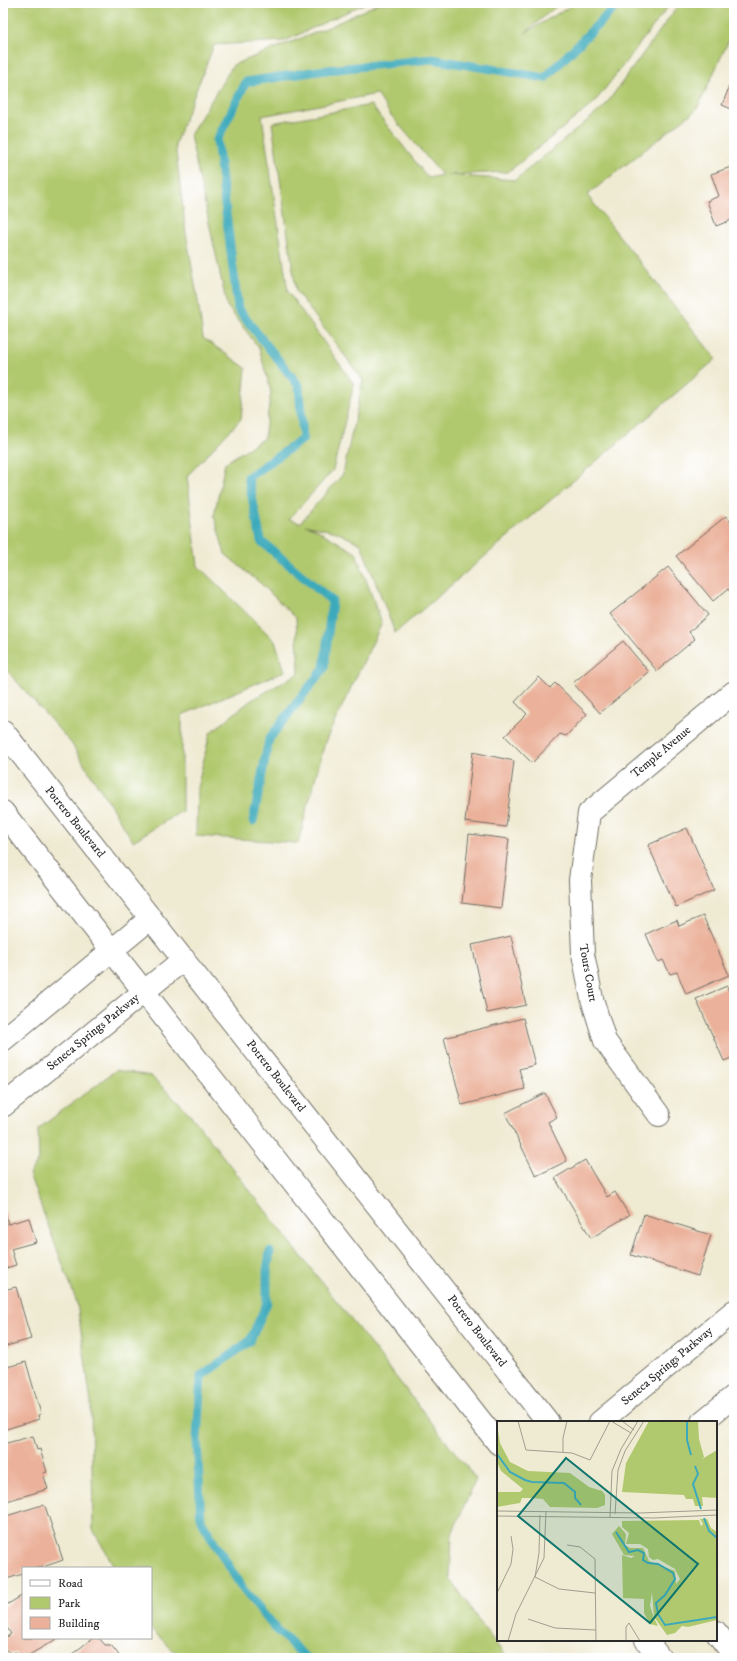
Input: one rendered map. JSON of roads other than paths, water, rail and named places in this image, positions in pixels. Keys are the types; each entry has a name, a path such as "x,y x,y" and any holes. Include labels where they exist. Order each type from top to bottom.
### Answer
{"street":[{"name":"Temple Avenue","path":"589,813 734,692"},
{"name":"Potrero Boulevard","path":"3,731 547,1421"},
{"path":"3,812 497,1442"},
{"name":"Tours Court","path":"589,813 580,880 583,954 592,999 605,1041 659,1115"},
{"path":"3,1040 151,918"},
{"name":"Seneca Springs Parkway","path":"3,1106 184,959"},
{"name":"Seneca Springs Parkway","path":"601,1421 734,1310"},
{"path":"703,1421 734,1396"},
{"path":"717,1633 734,1655"},
{"path":"647,1641 660,1658"}],"waterway":[{"path":"253,821 269,739 324,668 332,601 261,541 248,477 303,439 299,386 238,309 217,140 246,82 318,71 432,59 545,78 619,3"},
{"path":"270,1252 267,1271 267,1303 250,1341 201,1376 197,1440 201,1520 242,1588 274,1627 306,1658"}]}
